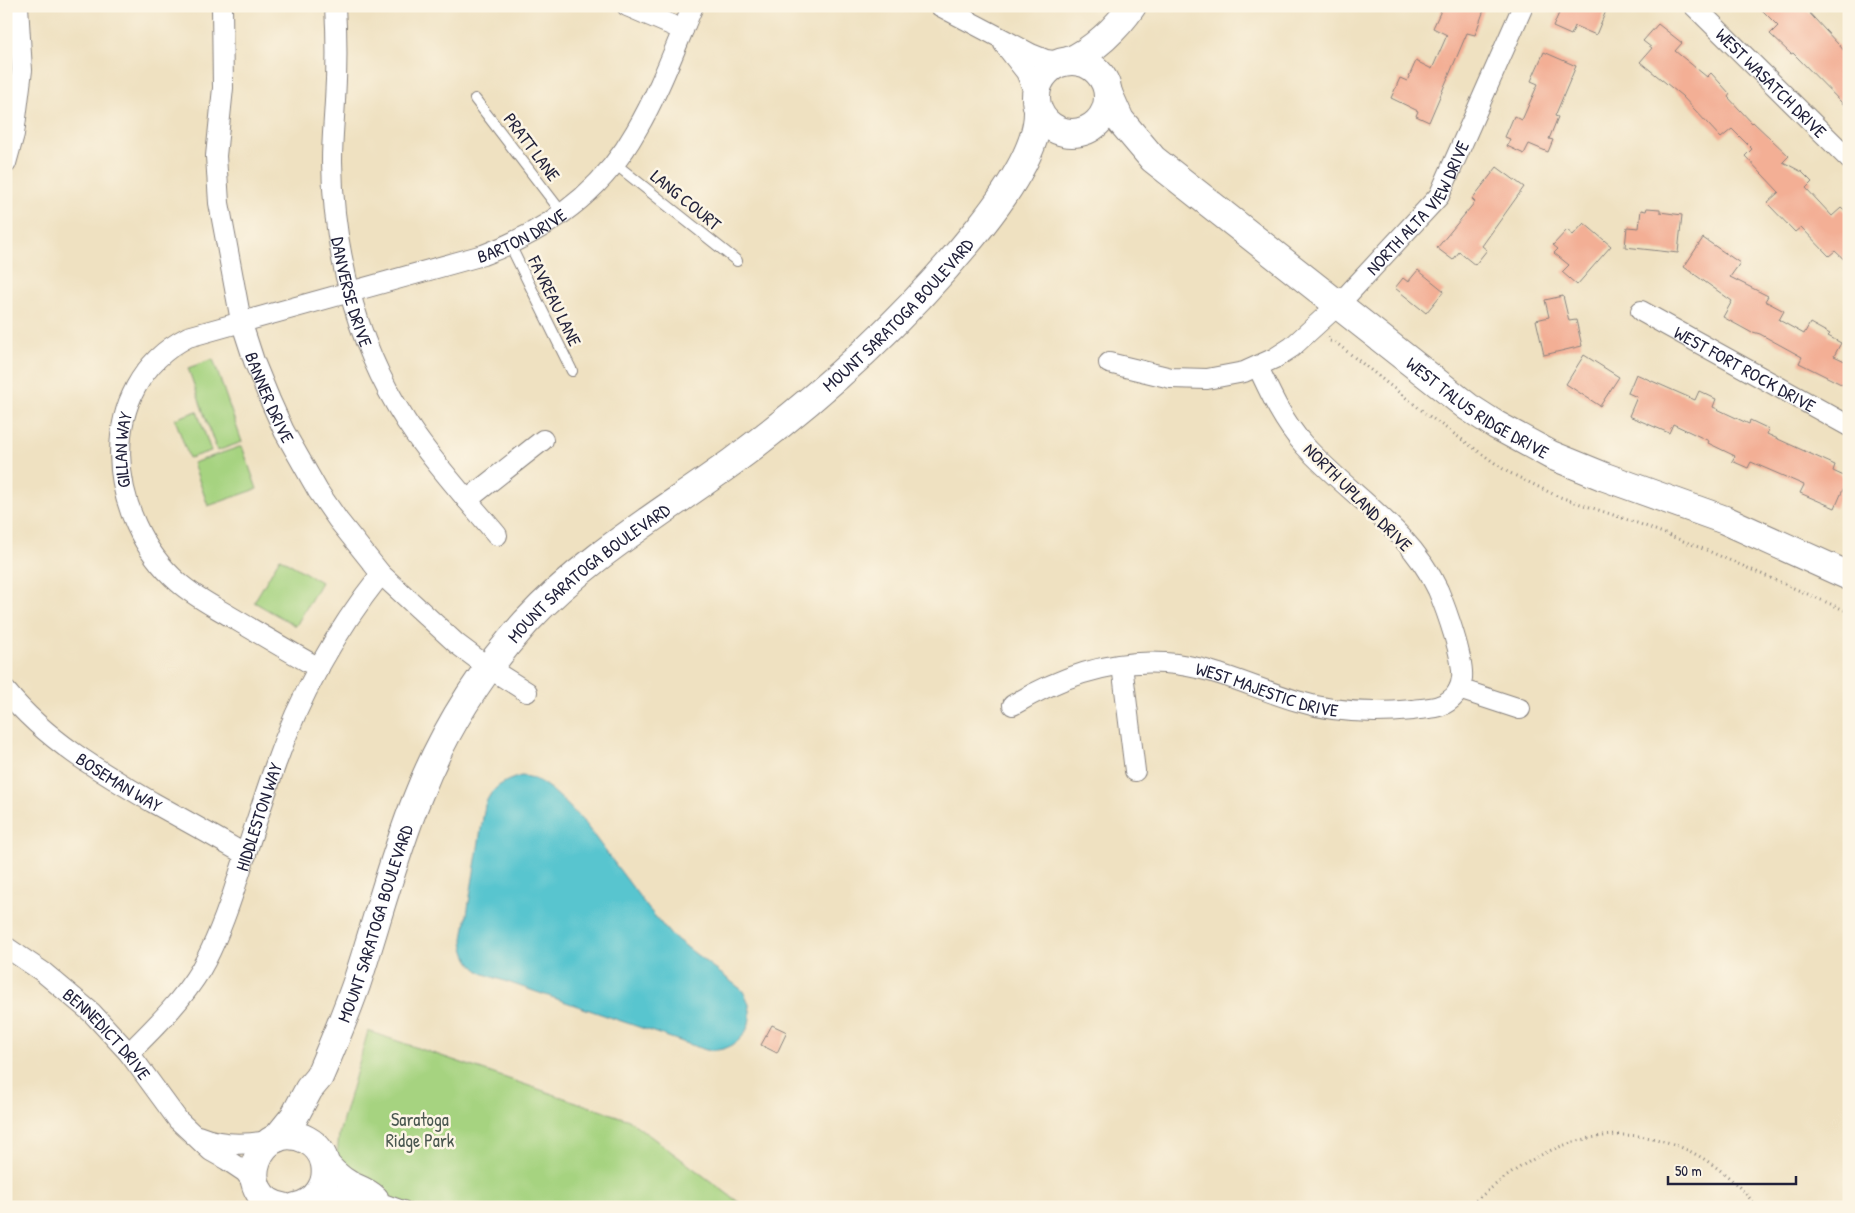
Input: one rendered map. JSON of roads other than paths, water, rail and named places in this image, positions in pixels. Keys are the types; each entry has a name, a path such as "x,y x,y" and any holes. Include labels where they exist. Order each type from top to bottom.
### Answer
{"street":[{"path":"6,164 14,134 22,70 18,6"},
{"name":"BANNER DRIVE","path":"222,6 223,79 218,134 217,179 222,226 241,321 254,361 270,400 300,461 338,520 381,574 436,625 489,668 527,692"},
{"name":"DANVERSE DRIVE","path":"335,6 336,73 332,138 333,184 339,238 359,323 370,352 395,402 415,434 496,535"},
{"path":"627,6 683,30"},
{"name":"BARTON DRIVE","path":"241,321 483,255 530,235 563,214 591,190 636,133 693,6"},
{"path":"940,6 1038,58 1087,64 1095,69 1107,88"},
{"name":"NORTH ALTA VIEW DRIVE","path":"1109,363 1158,375 1189,380 1219,378 1258,367 1276,358 1292,346 1339,304 1438,196 1523,6"},
{"name":"WEST WASATCH DRIVE","path":"1694,6 1849,159"},
{"path":"994,35 1007,47 1026,72 1047,125 1061,132 1078,132 1101,119 1108,102 1108,60 1130,10"},
{"path":"1037,102 1037,85 1046,71 1096,46 1130,10"},
{"name":"WEST TALUS RIDGE DRIVE","path":"1107,88 1120,120 1153,159 1468,407 1524,442 1578,467 1724,520 1849,576"},
{"name":"MOUNT SARATOGA BOULEVARD","path":"319,1077 316,1120 319,1150 326,1172 324,1182 315,1198 284,1203 255,1180 255,1162 265,1146 275,1139 294,1117 309,1089 319,1077 355,985 419,794 452,726 489,668 527,622 574,577 605,552 736,459 824,389 897,322 960,252 989,216 1013,180 1033,141 1037,126 1037,102"},
{"name":"WEST TALUS RIDGE DRIVE","path":"1078,132 1099,132 1153,159"},
{"name":"MOUNT SARATOGA BOULEVARD","path":"1013,180 1050,144 1078,132"},
{"name":"WEST FORT ROCK DRIVE","path":"1641,311 1849,426"},
{"name":"GILLAN WAY","path":"241,321 199,332 176,343 159,356 142,376 133,392 122,423 120,453 128,504 143,538 153,554 178,582 193,594 319,668"},
{"name":"NORTH UPLAND DRIVE","path":"1258,367 1277,407 1293,432 1316,457 1399,533 1421,561 1437,590 1454,635 1462,673 1459,689"},
{"path":"467,500 542,440"},
{"name":"HIDDLESTON WAY","path":"130,1053 171,1010 200,971 219,933 286,739 319,668 351,615 381,574"},
{"name":"WEST MAJESTIC DRIVE","path":"1013,705 1041,688 1073,675 1122,665 1162,662 1184,664 1205,669 1316,707 1360,713 1434,708 1450,700 1459,689"},
{"path":"1122,665 1135,771"},
{"path":"1459,689 1520,709"},
{"name":"BOSEMAN WAY","path":"6,691 32,719 79,758 246,855"},
{"name":"BENNEDICT DRIVE","path":"6,947 43,972 92,1013 130,1053 168,1107 211,1151 244,1172 284,1203"},
{"name":"BENNEDICT DRIVE","path":"194,1134 213,1141 230,1144 258,1143 275,1139"},
{"path":"275,1139 294,1136 302,1138 319,1150 336,1171 370,1190 378,1198"},
{"path":"284,1203 330,1195 378,1198"}],"lane":[{"name":"PRATT LANE","path":"475,99 563,214"},
{"name":"LANG COURT","path":"614,163 737,261"},
{"name":"FAVREAU LANE","path":"510,245 572,371"},
{"path":"378,1198 406,1207"}],"water":[{"path":"521,776 530,777 555,792 583,821 648,908 670,934 742,990 748,1001 750,1013 745,1033 738,1041 729,1047 718,1050 706,1050 484,974 471,964 466,955 463,939 485,805 498,786"}],"park label":[{"name":"Saratoga Ridge Park","path":"420,1129"}]}
